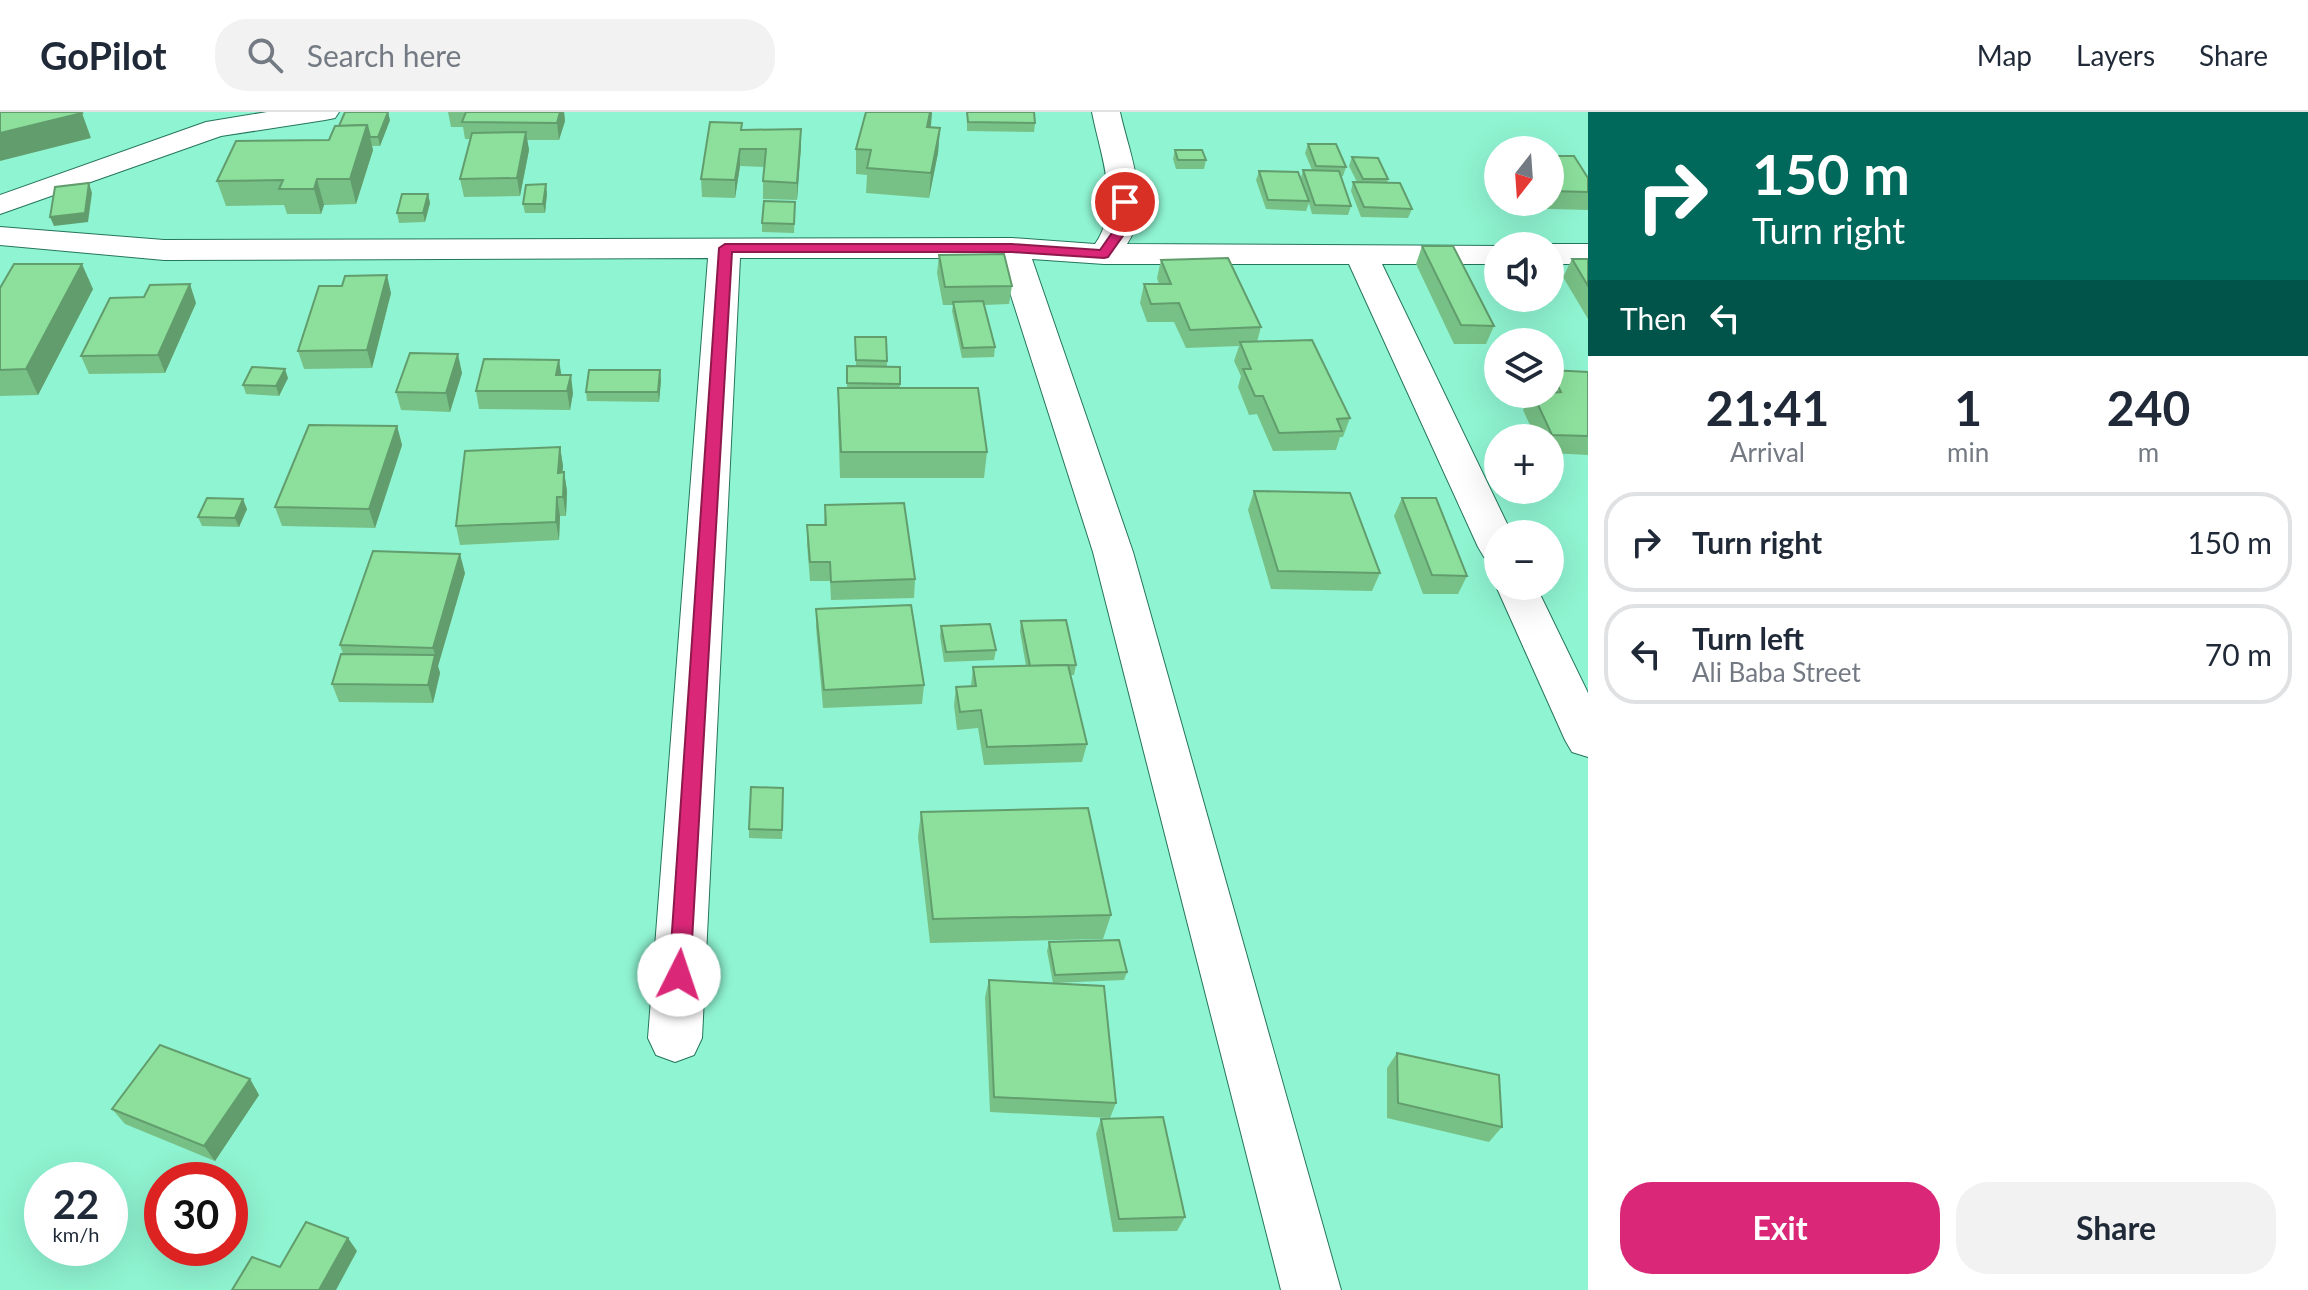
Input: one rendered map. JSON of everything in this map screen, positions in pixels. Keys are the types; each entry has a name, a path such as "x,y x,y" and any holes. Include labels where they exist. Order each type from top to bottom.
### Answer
{"street":[{"path":"1104,254 1121,230 1125,202 1106,112"},
{"path":"0,205 216,128 309,113"},
{"path":"0,236 164,250 1012,248 1104,254 1484,254"},
{"path":"675,1038 725,248"},
{"path":"1012,248 1113,552 1311,1290"},
{"path":"1361,254 1485,520"},
{"path":"1564,254 1588,254"},
{"path":"1523,600 1588,740"}],"building":[{"path":"0,112 81,112 82,113 0,133"},
{"path":"345,112 388,112 378,137 370,137 367,125 339,126"},
{"path":"466,112 560,112 557,123 462,122"},
{"path":"866,112 930,112 927,127 940,128 931,173 867,168 871,150 856,149"},
{"path":"967,112 1034,112 1035,123 968,122"},
{"path":"710,122 742,123 741,130 801,129 797,183 763,181 766,149 740,149 735,180 701,179"},
{"path":"367,125 350,179 317,179 314,189 279,189 283,180 217,181 236,141 329,140 335,126"},
{"path":"526,132 517,178 460,179 472,133"},
{"path":"1308,144 1336,144 1346,167 1316,166"},
{"path":"1175,150 1202,150 1206,160 1178,160"},
{"path":"1564,156 1574,156 1588,178 1588,192 1564,191"},
{"path":"1352,157 1378,158 1388,179 1363,179"},
{"path":"1303,170 1339,171 1351,206 1315,205"},
{"path":"1259,171 1298,172 1309,201 1268,200"},
{"path":"1353,182 1400,183 1412,209 1364,207"},
{"path":"89,183 85,213 50,217 55,187"},
{"path":"546,184 543,204 523,204 526,185"},
{"path":"402,194 428,194 423,213 397,213"},
{"path":"764,201 795,202 794,224 762,223"},
{"path":"1422,246 1453,246 1484,312 1494,326 1461,325"},
{"path":"1004,254 1012,286 945,287 939,255"},
{"path":"1228,258 1261,327 1190,330 1179,303 1151,304 1144,284 1171,284 1161,260"},
{"path":"1572,259 1588,259 1588,286"},
{"path":"14,264 82,264 26,369 0,370 0,288"},
{"path":"387,275 367,350 298,351 319,286 342,286 345,276"},
{"path":"190,284 158,355 81,356 110,298 144,297 150,285"},
{"path":"983,301 995,347 963,348 953,302"},
{"path":"855,337 886,337 887,361 856,360"},
{"path":"1312,340 1350,418 1337,419 1342,431 1279,433 1263,396 1255,396 1243,369 1251,369 1240,342"},
{"path":"410,353 458,354 446,393 396,392"},
{"path":"484,359 559,360 556,375 571,375 567,391 476,391"},
{"path":"847,366 900,367 900,384 847,383"},
{"path":"252,367 285,369 276,386 243,385"},
{"path":"589,370 660,370 658,392 586,392"},
{"path":"1564,371 1588,372 1588,436 1564,435 1564,424 1547,424 1539,408 1564,408"},
{"path":"838,388 978,388 987,452 841,452"},
{"path":"309,425 397,426 369,509 275,507"},
{"path":"560,447 558,473 564,472 563,497 557,497 556,522 456,526 465,451"},
{"path":"1254,491 1350,493 1380,573 1278,571"},
{"path":"207,498 243,499 235,518 198,517"},
{"path":"1402,498 1436,498 1467,576 1432,575"},
{"path":"904,503 915,579 831,582 830,562 810,562 807,525 826,525 825,505"},
{"path":"373,551 460,554 433,648 340,645"},
{"path":"911,605 924,685 824,690 816,609"},
{"path":"1066,620 1076,665 1030,666 1021,621"},
{"path":"990,624 996,650 946,652 941,626"},
{"path":"341,654 435,655 428,685 332,684"},
{"path":"1068,665 1087,744 987,747 981,710 960,712 956,687 976,686 973,667"},
{"path":"751,787 783,788 782,830 749,829"},
{"path":"1088,808 1111,915 933,919 921,812"},
{"path":"1119,940 1127,972 1055,975 1049,942"},
{"path":"989,980 1104,986 1116,1103 994,1097"},
{"path":"160,1045 250,1079 204,1146 112,1109"},
{"path":"1397,1053 1499,1075 1502,1127 1398,1103"},
{"path":"1163,1117 1185,1217 1119,1219 1101,1119"},
{"path":"306,1222 348,1238 319,1290 232,1290 252,1257 280,1267"}],"route":[{"path":"679,975 725,248 1012,248 1104,254 1121,230 1125,202"}]}
